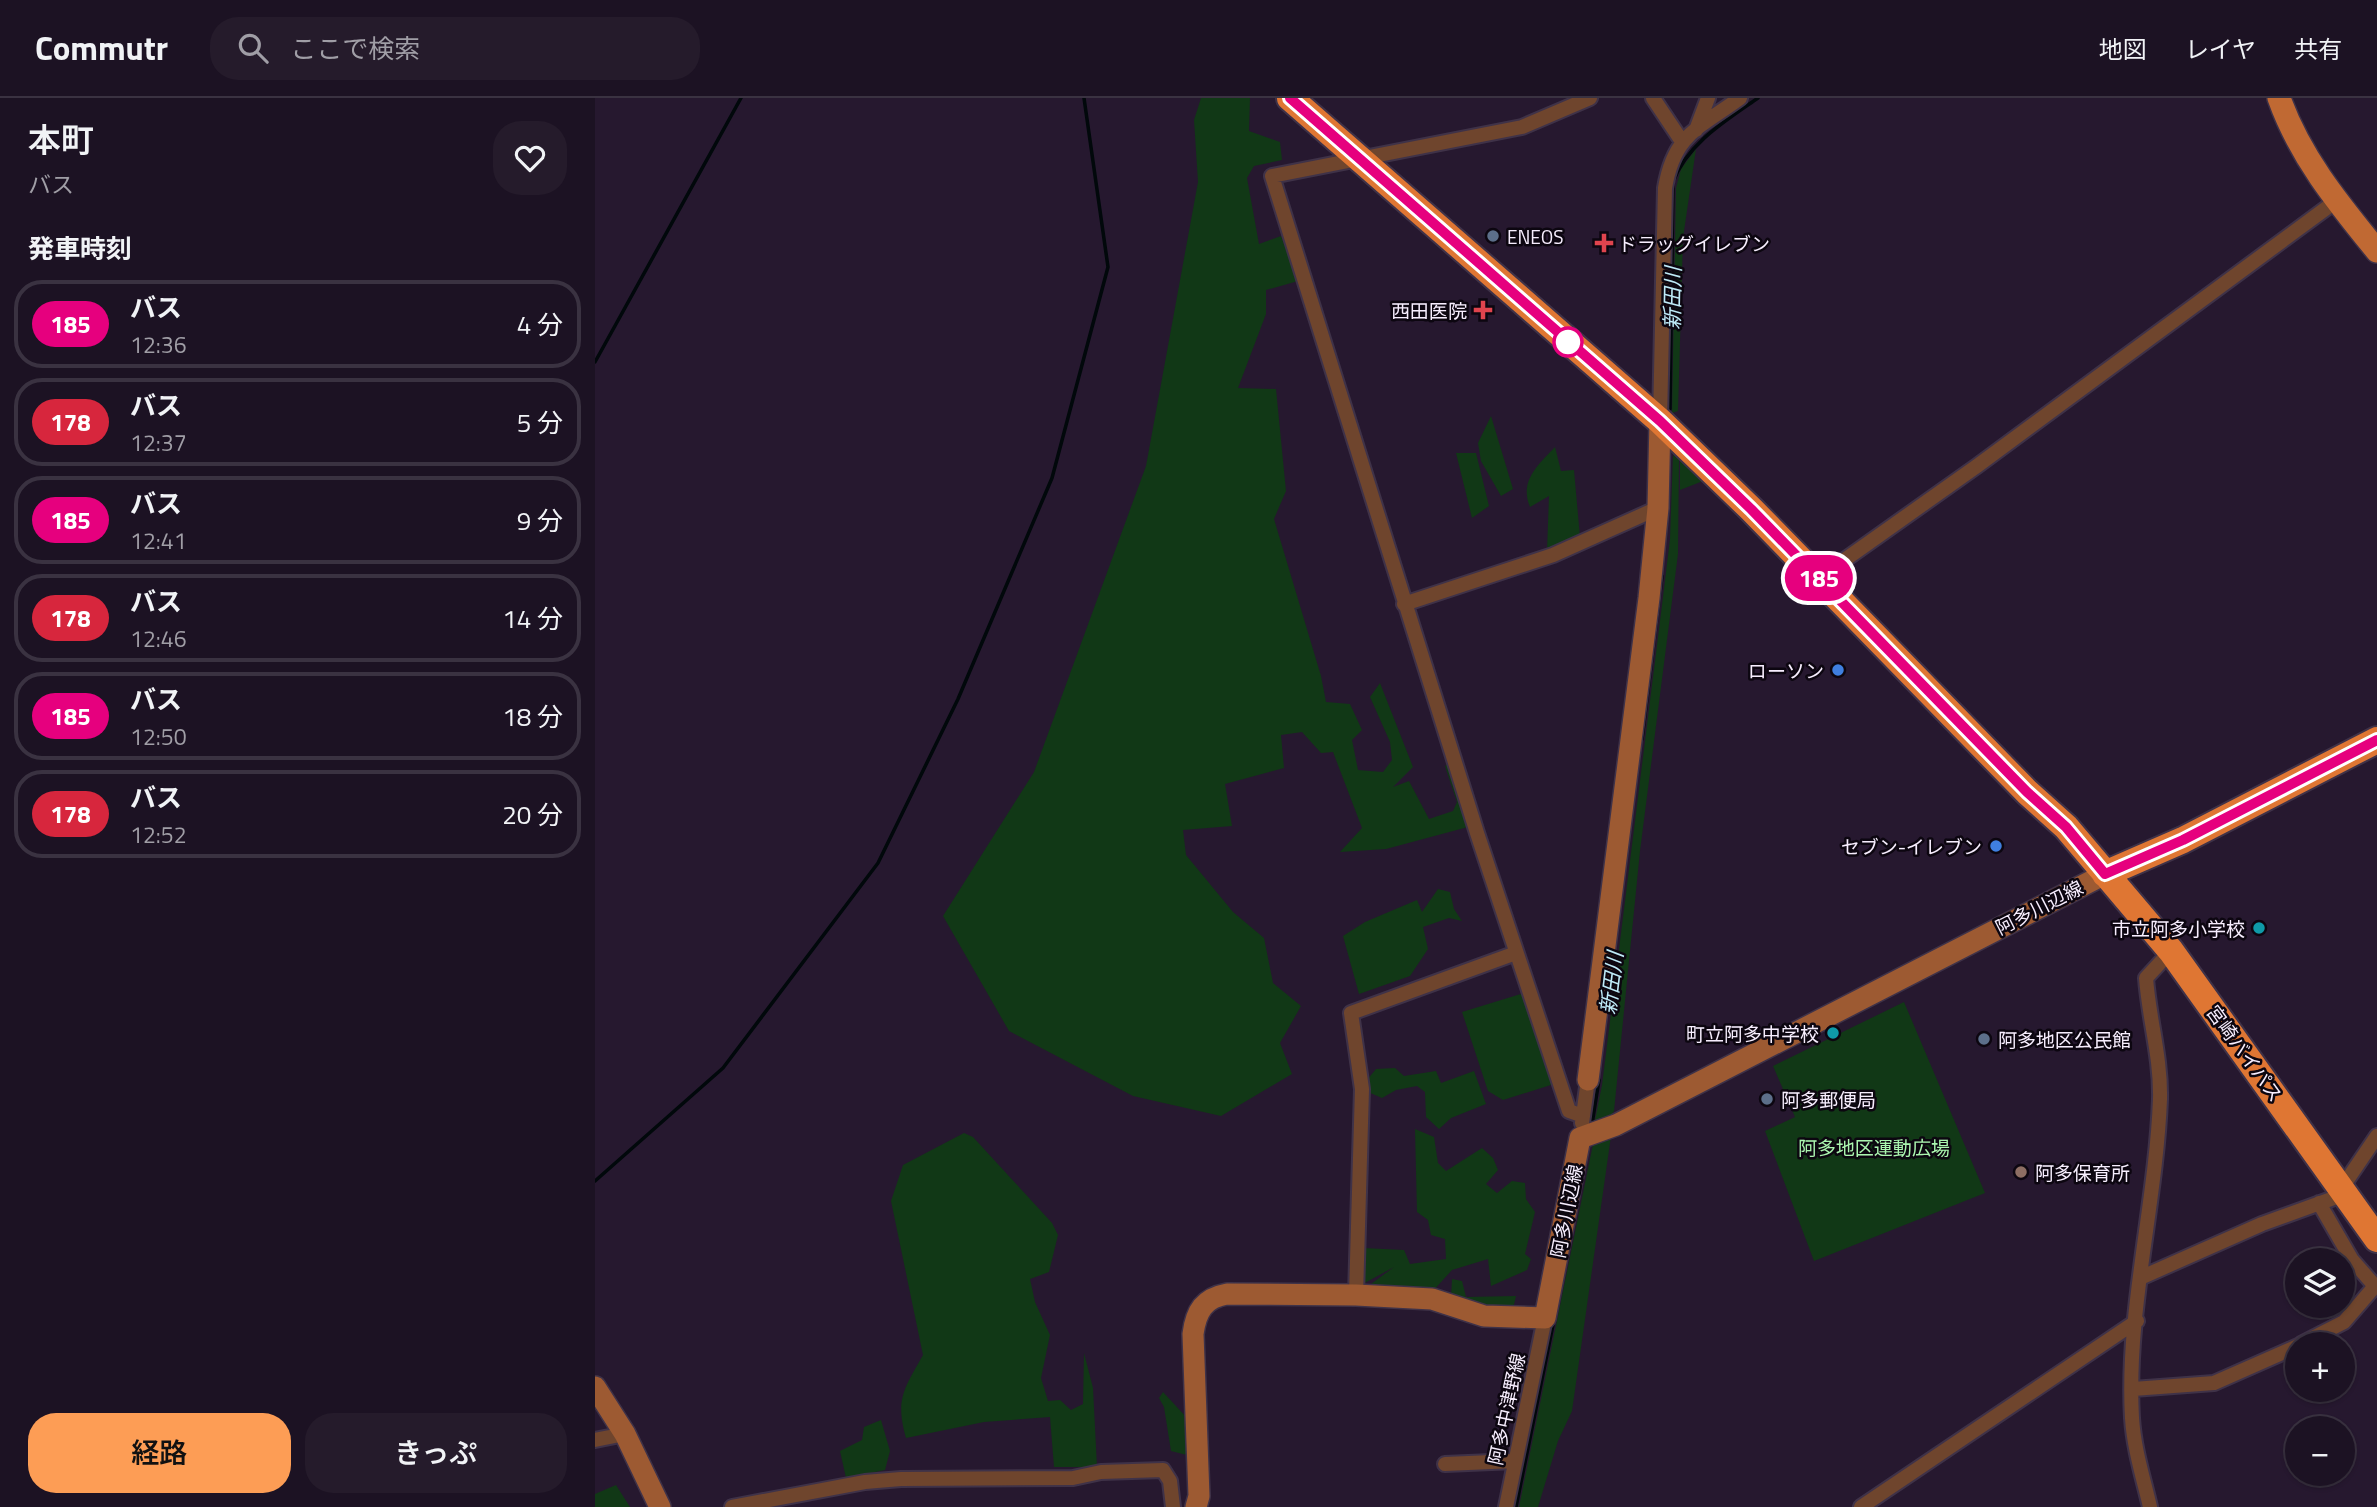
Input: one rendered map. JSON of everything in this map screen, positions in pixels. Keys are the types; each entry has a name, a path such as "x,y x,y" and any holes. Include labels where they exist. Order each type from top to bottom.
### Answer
{"highway":[{"name":"宮崎バイパス","path":"1290,98 1660,421 1819,578 2027,792 2066,827 2171,951 2335,1195 2377,1239"},
{"path":"2105,874 2183,840 2377,740"}],"main road":[{"path":"2279,98 2300,145 2336,201 2377,251"},
{"path":"1588,1080 1658,508 1660,421"},
{"name":"阿多川辺線","path":"1545,1318 1586,1132 2105,874"},
{"path":"1196,1507 1199,1496 1193,1334 1201,1307 1209,1299 1227,1294 1356,1295 1432,1299 1484,1316 1545,1318"},
{"path":"595,1387 625,1434 660,1507"}],"street":[{"path":"1586,1132 1569,1111 1516,953 1404,604 1272,176 1522,127 1590,98"},
{"path":"1653,98 1681,140"},
{"path":"1696,130 1708,98"},
{"path":"1660,421 1665,188 1668,165 1681,140 1740,98"},
{"path":"1819,578 2336,201"},
{"path":"1404,604 1553,555 1658,508"},
{"path":"2150,1507 2136,1451 2133,1389 2140,1278 2159,1103 2158,1045 2146,978 2171,951"},
{"path":"1356,1295 1362,1089 1351,1013 1516,953"},
{"path":"1586,1132 1588,1080"},
{"path":"2140,1278 2335,1195 2377,1136"},
{"path":"2324,1332 2344,1322 2375,1286 2352,1260 2335,1195"},
{"name":"阿多中津野線","path":"1506,1507 1545,1318"},
{"path":"1861,1507 2137,1321"},
{"path":"2133,1389 2214,1382 2285,1351"},
{"path":"595,1440 625,1434"},
{"path":"1445,1464 1515,1461"},
{"path":"732,1507 865,1482 901,1479 1073,1478 1101,1472 1163,1470 1170,1481 1173,1507"}],"green space":[{"path":"1201,98 1250,98 1249,131 1280,142 1282,160 1254,166 1247,178 1259,244 1281,236 1298,281 1266,290 1266,314 1238,388 1276,389 1286,491 1274,519 1321,676 1326,702 1350,704 1362,730 1352,740 1358,770 1383,772 1392,760 1390,742 1370,697 1380,683 1413,767 1393,787 1409,781 1429,819 1453,811 1457,802 1445,766 1450,762 1468,827 1386,849 1340,852 1362,828 1333,752 1321,753 1302,732 1281,735 1284,768 1225,784 1232,826 1183,830 1186,855 1233,912 1264,938 1273,983 1301,1006 1280,1043 1292,1074 1221,1116 1133,1096 1009,1031 943,916 1034,772 1146,466 1198,182 1194,120"},
{"path":"1696,149 1683,238 1678,411 1672,413 1676,188 1681,169"},
{"path":"1491,416 1513,489 1501,496 1481,461 1478,443"},
{"path":"1555,447 1561,471 1574,470 1580,537 1547,551 1549,496 1530,507 1527,489 1532,474"},
{"path":"1456,453 1476,453 1489,506 1472,518"},
{"path":"1673,455 1679,459 1678,554 1640,851 1614,1111 1608,1121 1594,1125 1602,1085 1670,539"},
{"path":"1680,460 1703,481 1680,490"},
{"path":"1438,889 1450,892 1454,909 1462,921 1449,918 1423,927 1428,949 1410,976 1359,994 1343,936 1365,922 1417,900 1422,912"},
{"path":"1524,993 1554,1084 1503,1100 1488,1091 1462,1012"},
{"name":"阿多地区運動広場","path":"1904,1002 1985,1193 1814,1261 1765,1131 1795,1117 1773,1066"},
{"path":"1395,1068 1404,1076 1436,1071 1441,1083 1474,1071 1486,1104 1451,1118 1439,1129 1426,1117 1425,1092 1417,1086 1396,1090 1382,1098 1368,1092 1366,1081 1376,1069"},
{"path":"1415,1129 1434,1137 1438,1163 1446,1171 1482,1148 1493,1158 1498,1170 1486,1184 1497,1193 1512,1181 1525,1183 1526,1199 1535,1212 1525,1254 1531,1259 1527,1270 1491,1286 1488,1259 1452,1270 1432,1292 1371,1284 1394,1267 1361,1285 1363,1248 1404,1250 1410,1264 1446,1259 1445,1239 1431,1235 1428,1220 1417,1212"},
{"path":"964,1133 973,1137 1052,1223 1058,1235 1049,1272 1030,1279 1035,1302 1050,1335 1041,1378 1048,1401 1060,1400 1071,1410 1083,1404 1084,1353 1093,1388 1097,1467 1054,1467 1050,1417 984,1422 906,1438 901,1413 903,1395 923,1355 891,1201 903,1165"},
{"path":"1611,1136 1572,1411 1558,1441 1538,1507 1519,1507 1593,1144"},
{"path":"1452,1279 1462,1281 1466,1297 1516,1296 1512,1313 1451,1297"},
{"path":"1163,1392 1188,1419 1191,1456 1171,1451 1164,1407 1159,1398"},
{"path":"881,1420 890,1451 885,1470 846,1478 840,1451 862,1440 864,1427"},
{"path":"616,1485 630,1507 595,1507 595,1494"}],"waterway":[{"path":"595,362 741,98"},
{"path":"595,1181 723,1068 878,863 958,699 1052,478 1108,267 1084,98"},
{"name":"新田川","path":"1670,409 1673,182 1679,168 1708,134 1758,98"},
{"name":"新田川","path":"1642,739 1662,576"},
{"name":"新田川","path":"1592,1124 1599,1080"},
{"name":"新田川","path":"1516,1507 1554,1320"}],"bus line":[{"name":"185","path":"1290,98 1328,134 1660,421 1751,509 2027,792 2066,827 2105,874 2183,840 2377,740"}],"place":[{"name":"ENEOS","path":"1493,236"},
{"name":"ドラッグイレブン","path":"1604,243"},
{"name":"西田医院","path":"1483,310"},
{"name":"ローソン","path":"1838,670"},
{"name":"セブン-イレブン","path":"1996,846"},
{"name":"市立阿多小学校","path":"2259,928"},
{"name":"町立阿多中学校","path":"1833,1033"},
{"name":"阿多地区公民館","path":"1984,1039"},
{"name":"阿多郵便局","path":"1767,1099"},
{"name":"阿多保育所","path":"2021,1172"}]}
